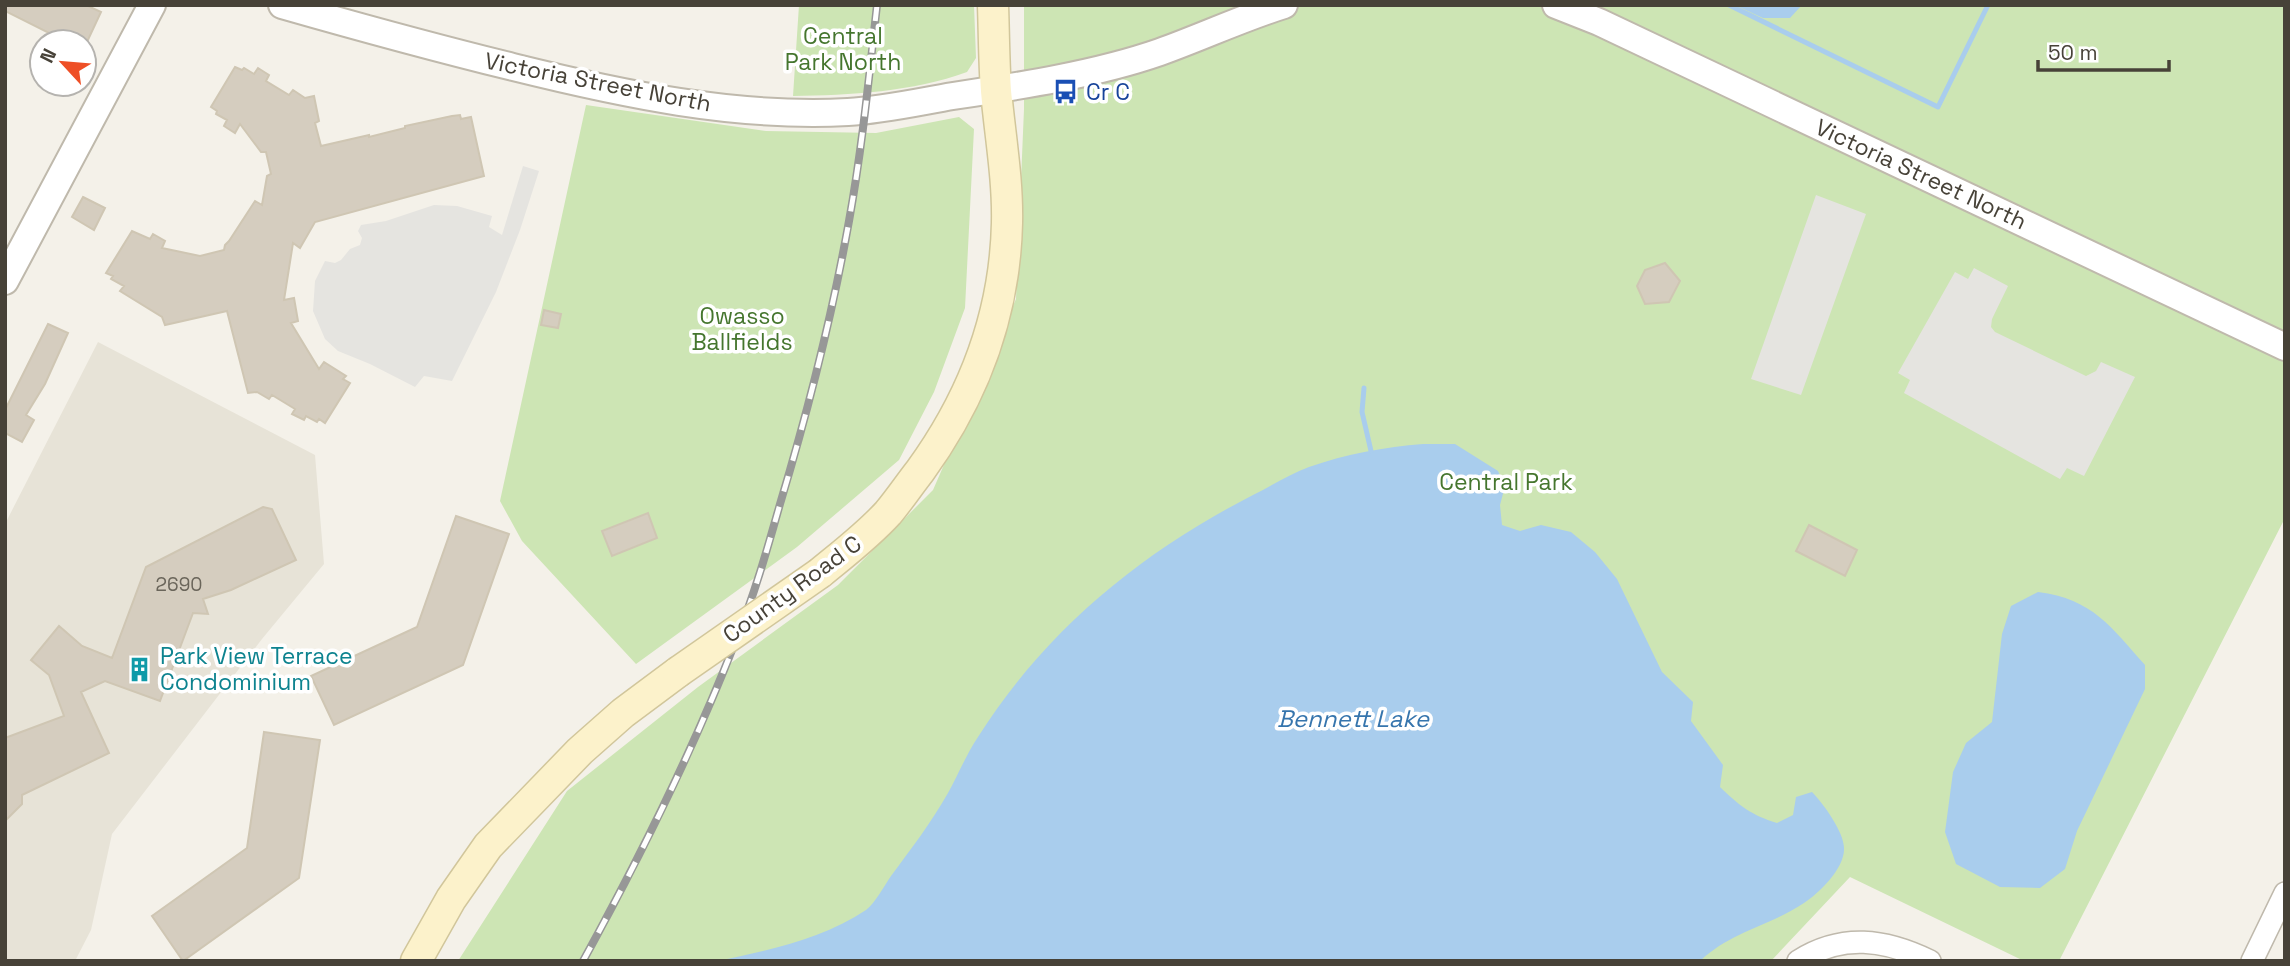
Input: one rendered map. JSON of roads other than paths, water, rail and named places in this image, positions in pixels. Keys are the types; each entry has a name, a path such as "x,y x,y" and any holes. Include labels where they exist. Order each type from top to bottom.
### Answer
{"main road":[{"name":"County Road C","path":"416,961 451,899 488,846 580,751 678,672 820,573 858,542 889,512 939,444 962,404 979,366 993,324 1006,242 1007,188 996,90 993,5"}],"street":[{"path":"5,281 152,5"},
{"name":"Victoria Street North","path":"282,5 569,81 655,98 760,111 804,113 866,110 996,90 1107,67 1158,52 1284,5"},
{"name":"Victoria Street North","path":"1556,5 1611,28 2285,347"},
{"path":"2252,961 2285,893"},
{"path":"1798,961 1819,950 1840,944 1864,942 1887,944 1930,961"}],"water":[{"path":"1735,5 1802,5 1790,18 1763,18"},
{"name":"Bennett Lake","path":"1423,444 1455,444 1498,471 1505,486 1500,505 1502,525 1520,531 1541,525 1571,532 1595,552 1617,579 1662,672 1693,702 1691,721 1723,765 1720,787 1727,794 1753,813 1777,823 1793,815 1796,797 1812,792 1817,797 1837,826 1844,848 1836,872 1817,893 1791,911 1725,943 1700,961 717,961 813,936 870,907 935,815 974,744 1005,698 1065,629 1134,569 1212,518 1302,470 1351,455"},
{"path":"2038,592 2073,601 2087,608 2111,627 2145,665 2145,689 2077,831 2065,869 2040,888 2000,887 1956,864 1945,832 1953,772 1966,743 1992,722 2002,634 2011,606"}],"waterway":[{"path":"1729,5 1938,107 1988,5"},
{"path":"1364,388 1362,412 1371,451"}],"railway":[{"path":"583,961 684,763 736,640 760,573 810,399 835,292 858,167 877,5"}],"place":[{"name":"Cr C","path":"1066,92"},
{"name":"Park View Terrace Condominium","path":"140,669"}],"park label":[{"name":"Central Park North","path":"843,49"},
{"name":"Owasso Ballfields","path":"742,329"},
{"name":"Central Park","path":"1506,482"}]}
